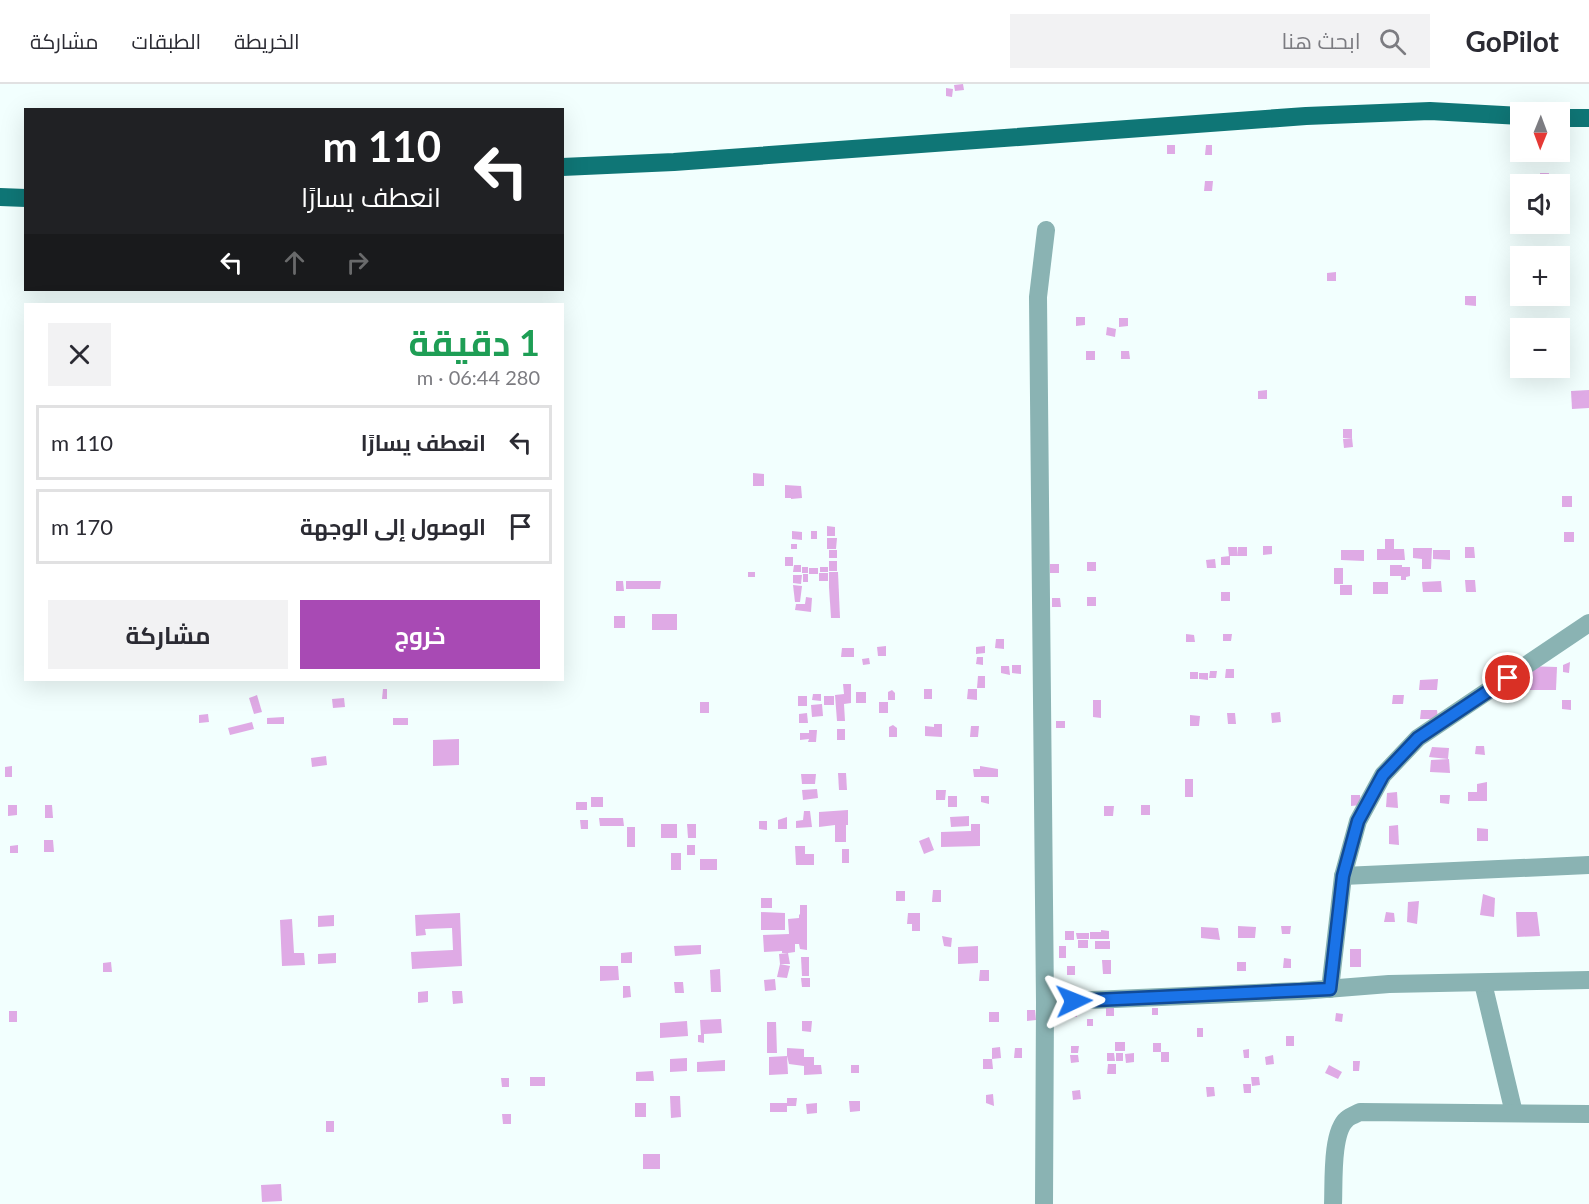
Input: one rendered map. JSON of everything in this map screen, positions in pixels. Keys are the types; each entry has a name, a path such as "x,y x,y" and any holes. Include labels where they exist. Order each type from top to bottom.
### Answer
{"main road":[{"path":"564,167 674,162 1306,116 1430,111 1510,115"},
{"path":"1570,118 1589,118"},
{"path":"0,197 24,198"}],"street":[{"path":"1044,1204 1045,1002 1038,297 1046,230"},
{"path":"1330,989 1343,876 1358,821 1383,775 1418,738 1589,623"},
{"path":"1343,876 1589,865"},
{"path":"1045,1002 1330,989 1389,984 1589,980"},
{"path":"1483,983 1515,1113"},
{"path":"1333,1204 1335,1146 1338,1131 1347,1119 1360,1112 1589,1113"}],"building":[{"path":"963,84 964,90 955,91 954,85"},
{"path":"946,88 953,89 952,97 946,96"},
{"path":"1167,145 1175,145 1175,154 1167,154"},
{"path":"1206,145 1212,145 1212,155 1205,155"},
{"path":"1205,181 1213,181 1212,191 1204,191"},
{"path":"1336,272 1336,281 1327,281 1327,273"},
{"path":"1465,296 1476,296 1476,306 1465,305"},
{"path":"1076,317 1085,317 1085,325 1076,326"},
{"path":"1119,318 1128,318 1128,326 1119,327"},
{"path":"1107,327 1116,329 1115,337 1106,335"},
{"path":"1086,351 1095,351 1095,360 1086,360"},
{"path":"1121,351 1129,351 1130,359 1121,359"},
{"path":"1267,390 1267,399 1258,399 1258,391"},
{"path":"1589,390 1589,408 1572,409 1571,391"},
{"path":"1343,429 1352,429 1352,438 1343,438"},
{"path":"1352,438 1353,447 1344,448 1343,439"},
{"path":"753,473 764,474 764,486 753,486"},
{"path":"785,485 801,486 802,498 785,498"},
{"path":"1562,496 1572,496 1572,507 1562,507"},
{"path":"827,526 835,527 835,536 827,536"},
{"path":"792,531 802,532 802,540 792,539"},
{"path":"811,531 817,531 817,539 811,539"},
{"path":"1564,532 1574,532 1574,542 1564,542"},
{"path":"827,538 837,538 836,549 827,549"},
{"path":"1385,539 1394,539 1394,549 1404,549 1405,560 1377,560 1377,549 1385,549"},
{"path":"791,544 797,544 797,549 791,549"},
{"path":"1263,546 1272,546 1272,554 1263,555"},
{"path":"1228,547 1237,547 1238,556 1229,556"},
{"path":"1238,547 1247,547 1247,556 1238,556"},
{"path":"1465,547 1474,547 1475,558 1465,558"},
{"path":"1413,548 1432,548 1431,569 1422,569 1422,559 1413,558"},
{"path":"829,550 837,550 837,558 829,558"},
{"path":"1341,550 1364,550 1364,561 1341,560"},
{"path":"1433,550 1450,550 1450,560 1433,559"},
{"path":"1230,556 1230,565 1221,565 1221,557"},
{"path":"785,557 793,557 793,566 785,566"},
{"path":"1215,559 1216,568 1207,568 1206,560"},
{"path":"829,561 837,561 837,571 829,571"},
{"path":"1087,562 1096,562 1096,571 1087,571"},
{"path":"1050,564 1059,564 1059,573 1050,573"},
{"path":"794,565 801,565 801,572 793,572"},
{"path":"1390,565 1410,567 1410,576 1406,577 1406,580 1401,580 1401,576 1390,576"},
{"path":"802,567 808,567 808,573 802,573"},
{"path":"820,567 828,567 828,572 820,572"},
{"path":"809,568 818,568 818,574 809,574"},
{"path":"1334,568 1343,568 1343,584 1334,584"},
{"path":"748,572 755,572 755,577 748,577"},
{"path":"829,572 838,572 840,618 831,618"},
{"path":"819,573 828,573 828,581 819,581"},
{"path":"803,574 808,574 808,582 803,582"},
{"path":"793,575 802,575 801,584 793,583"},
{"path":"1465,580 1475,580 1476,592 1466,592"},
{"path":"616,581 623,581 624,591 616,591"},
{"path":"626,581 661,581 660,589 626,589"},
{"path":"1441,581 1442,592 1423,592 1422,582"},
{"path":"1373,582 1388,582 1388,594 1373,594"},
{"path":"793,585 802,586 800,602 795,602"},
{"path":"1340,585 1352,585 1352,595 1340,595"},
{"path":"1221,592 1230,592 1230,601 1221,601"},
{"path":"806,597 812,598 811,612 795,610 796,604 805,604"},
{"path":"1087,597 1096,597 1096,606 1087,606"},
{"path":"1052,598 1060,598 1061,607 1052,607"},
{"path":"652,614 677,614 677,630 652,630"},
{"path":"614,616 625,616 625,628 614,628"},
{"path":"1186,634 1194,635 1195,642 1186,642"},
{"path":"1223,634 1232,634 1231,641 1223,641"},
{"path":"996,639 1004,639 1004,649 995,648"},
{"path":"886,646 886,656 878,656 877,647"},
{"path":"985,646 985,653 976,654 976,647"},
{"path":"842,648 854,648 854,657 841,657"},
{"path":"977,657 983,657 983,665 976,664"},
{"path":"869,658 870,664 863,665 862,659"},
{"path":"1570,662 1569,673 1563,672 1563,665"},
{"path":"1012,665 1021,665 1021,674 1012,673"},
{"path":"1001,666 1009,666 1010,675 1001,673"},
{"path":"1525,666 1557,667 1556,690 1526,690"},
{"path":"1226,669 1234,669 1234,678 1225,678"},
{"path":"1210,671 1217,671 1216,678 1209,678"},
{"path":"1190,672 1198,672 1198,679 1190,679"},
{"path":"1199,673 1208,673 1208,680 1199,679"},
{"path":"978,676 985,676 985,688 977,688"},
{"path":"1438,679 1437,690 1419,690 1420,680"},
{"path":"843,684 851,684 851,703 844,704 845,721 837,721 835,695 844,694"},
{"path":"383,689 387,689 387,699 382,699"},
{"path":"924,689 932,689 932,699 924,699"},
{"path":"968,689 977,689 977,700 967,699"},
{"path":"892,690 895,693 895,700 888,700 888,692"},
{"path":"856,692 866,692 866,703 856,703"},
{"path":"813,694 821,694 821,701 812,700"},
{"path":"257,695 262,712 254,714 249,698"},
{"path":"1393,695 1404,695 1403,704 1392,704"},
{"path":"798,696 807,696 807,706 798,706"},
{"path":"824,696 834,696 834,705 824,705"},
{"path":"344,698 345,707 333,708 332,699"},
{"path":"1093,700 1101,700 1101,718 1093,717"},
{"path":"1562,700 1571,700 1571,710 1562,709"},
{"path":"700,702 709,702 709,713 700,713"},
{"path":"879,702 888,702 888,713 879,713"},
{"path":"822,704 823,716 812,717 811,705"},
{"path":"1421,710 1437,710 1438,719 1420,719"},
{"path":"1280,712 1281,722 1272,723 1271,713"},
{"path":"807,713 808,723 799,723 799,714"},
{"path":"1227,713 1235,713 1236,724 1228,724"},
{"path":"208,714 209,722 199,723 199,715"},
{"path":"1190,715 1200,716 1199,726 1190,726"},
{"path":"284,717 284,724 267,724 267,718"},
{"path":"393,718 408,718 408,725 393,725"},
{"path":"1056,721 1065,721 1065,728 1056,728"},
{"path":"252,722 254,729 230,735 228,728"},
{"path":"934,724 942,724 942,737 925,736 925,726 934,727"},
{"path":"893,725 897,728 897,737 889,737 889,727"},
{"path":"971,726 979,726 978,737 970,737"},
{"path":"837,729 845,729 845,740 837,740"},
{"path":"809,730 817,730 816,742 808,742 809,739 800,740 800,733 809,733"},
{"path":"459,739 459,765 433,766 433,740"},
{"path":"1476,746 1484,746 1485,755 1475,754"},
{"path":"1432,747 1449,748 1448,759 1429,757"},
{"path":"326,756 327,765 312,767 311,758"},
{"path":"1449,759 1450,773 1430,772 1431,760"},
{"path":"12,766 12,777 5,777 5,767"},
{"path":"980,766 998,769 998,777 974,777 973,769 980,769"},
{"path":"838,773 846,773 847,790 839,790"},
{"path":"801,774 816,774 815,784 802,784"},
{"path":"1185,779 1193,779 1193,797 1185,797"},
{"path":"1487,782 1487,801 1468,801 1468,792 1477,792 1477,784"},
{"path":"817,789 818,798 803,800 802,790"},
{"path":"936,790 946,790 945,800 936,800"},
{"path":"1397,792 1398,808 1386,807 1387,793"},
{"path":"1351,795 1360,795 1361,805 1351,806"},
{"path":"1440,795 1450,795 1449,804 1440,803"},
{"path":"948,796 957,796 957,807 948,807"},
{"path":"981,796 989,796 989,804 981,802"},
{"path":"591,797 603,797 603,807 591,807"},
{"path":"576,802 587,802 587,810 576,810"},
{"path":"8,805 17,805 17,815 8,816"},
{"path":"45,805 52,805 53,818 45,818"},
{"path":"1141,805 1150,805 1150,815 1141,815"},
{"path":"1104,806 1114,806 1113,816 1104,816"},
{"path":"848,810 846,842 835,842 835,825 819,827 819,812"},
{"path":"804,811 810,811 812,827 796,828 796,821 803,820"},
{"path":"969,816 969,826 951,827 950,817"},
{"path":"787,817 787,829 778,829 778,820"},
{"path":"599,818 623,818 624,826 600,826"},
{"path":"580,820 588,820 588,829 581,829"},
{"path":"759,821 767,821 767,830 759,829"},
{"path":"661,824 677,824 677,838 661,838"},
{"path":"687,824 696,824 696,838 688,838"},
{"path":"971,824 980,824 980,846 941,847 941,832 971,831"},
{"path":"1398,825 1399,845 1389,844 1389,826"},
{"path":"627,827 635,827 635,847 627,847"},
{"path":"1477,828 1488,829 1488,841 1477,841"},
{"path":"929,837 934,850 924,854 919,841"},
{"path":"44,840 53,840 54,852 44,852"},
{"path":"18,845 18,853 10,853 10,846"},
{"path":"687,845 695,845 695,855 687,855"},
{"path":"795,846 805,846 805,854 814,854 814,865 796,865"},
{"path":"842,849 849,849 849,863 842,863"},
{"path":"671,853 681,853 681,870 671,870"},
{"path":"700,859 717,859 717,870 700,870"},
{"path":"933,890 941,890 941,902 932,902"},
{"path":"896,891 905,891 905,901 896,901"},
{"path":"1483,894 1495,898 1494,917 1480,915"},
{"path":"761,898 772,898 772,908 761,908"},
{"path":"1419,901 1417,924 1407,922 1408,902"},
{"path":"800,905 807,905 807,950 800,949 799,944 795,944 795,952 764,952 763,935 789,934 788,919 799,918"},
{"path":"761,912 785,913 785,930 761,930"},
{"path":"1386,912 1394,913 1395,922 1384,922"},
{"path":"1516,912 1537,912 1540,936 1517,937"},
{"path":"460,913 462,966 412,969 411,952 453,950 452,928 425,929 426,935 416,936 415,915"},
{"path":"908,913 920,913 920,931 912,931 912,924 907,924"},
{"path":"334,915 334,926 318,927 318,916"},
{"path":"292,919 294,953 304,953 305,965 282,966 280,920"},
{"path":"1238,926 1256,927 1255,938 1238,938"},
{"path":"1281,926 1291,926 1290,934 1282,934"},
{"path":"1201,927 1218,928 1220,940 1201,938"},
{"path":"1101,930 1109,931 1109,939 1090,939 1090,932 1101,932"},
{"path":"1065,931 1074,931 1074,940 1065,940"},
{"path":"1076,933 1089,933 1089,939 1077,939"},
{"path":"942,936 952,938 951,947 944,946"},
{"path":"1078,940 1088,940 1088,948 1078,948"},
{"path":"1095,941 1110,941 1110,949 1095,949"},
{"path":"701,945 701,954 675,956 674,946"},
{"path":"978,946 978,963 958,964 958,947"},
{"path":"1059,946 1066,946 1066,958 1059,958"},
{"path":"1350,949 1361,949 1361,967 1350,967"},
{"path":"632,952 632,963 621,963 621,953"},
{"path":"336,953 336,963 318,964 318,954"},
{"path":"788,953 790,964 780,964 779,954"},
{"path":"801,957 809,957 809,976 802,976"},
{"path":"1284,958 1291,959 1291,968 1283,968"},
{"path":"1102,960 1111,960 1111,974 1103,974"},
{"path":"111,962 112,972 103,972 103,963"},
{"path":"1237,962 1246,962 1246,971 1237,971"},
{"path":"780,964 790,966 787,978 777,977"},
{"path":"600,966 618,966 619,980 600,981"},
{"path":"1067,966 1075,966 1075,975 1067,975"},
{"path":"720,969 721,992 711,992 710,970"},
{"path":"980,970 989,970 989,981 979,981"},
{"path":"801,978 810,978 810,987 802,987"},
{"path":"775,979 776,990 765,991 764,980"},
{"path":"674,982 683,982 684,993 675,993"},
{"path":"623,986 630,986 631,997 623,998"},
{"path":"428,991 428,1002 418,1003 418,992"},
{"path":"452,991 462,991 463,1003 453,1004"},
{"path":"1106,1007 1114,1007 1114,1016 1106,1016"},
{"path":"1069,1008 1077,1009 1077,1017 1069,1017"},
{"path":"1152,1008 1158,1008 1158,1015 1152,1015"},
{"path":"1027,1010 1035,1010 1036,1020 1027,1021"},
{"path":"9,1011 17,1011 17,1022 9,1022"},
{"path":"989,1012 999,1012 999,1022 989,1022"},
{"path":"1336,1013 1343,1014 1342,1022 1335,1021"},
{"path":"721,1019 722,1033 704,1034 704,1043 698,1042 698,1035 701,1035 700,1020"},
{"path":"1087,1019 1093,1019 1093,1026 1087,1026"},
{"path":"687,1021 688,1036 660,1038 660,1023"},
{"path":"802,1021 812,1021 811,1032 802,1031"},
{"path":"767,1022 776,1022 777,1053 767,1053"},
{"path":"1197,1028 1203,1028 1203,1037 1197,1037"},
{"path":"1286,1036 1294,1036 1294,1046 1286,1046"},
{"path":"1115,1042 1125,1042 1125,1051 1115,1051"},
{"path":"1153,1043 1161,1043 1161,1052 1153,1052"},
{"path":"1071,1046 1079,1046 1078,1053 1071,1053"},
{"path":"1000,1047 1001,1058 992,1059 992,1048"},
{"path":"787,1048 804,1049 804,1057 814,1057 814,1065 821,1065 822,1074 804,1075 804,1066 789,1064"},
{"path":"1015,1048 1022,1048 1022,1058 1014,1058"},
{"path":"1249,1049 1249,1058 1244,1058 1243,1050"},
{"path":"1161,1052 1169,1052 1169,1062 1161,1062"},
{"path":"1107,1053 1114,1053 1115,1061 1107,1061"},
{"path":"1116,1053 1123,1053 1123,1061 1116,1061"},
{"path":"1134,1053 1134,1062 1126,1063 1125,1054"},
{"path":"1070,1055 1078,1055 1079,1062 1071,1063"},
{"path":"1273,1055 1274,1064 1266,1065 1265,1057"},
{"path":"787,1056 788,1074 769,1075 769,1057"},
{"path":"687,1058 687,1071 670,1072 670,1059"},
{"path":"983,1059 992,1059 993,1069 983,1069"},
{"path":"725,1060 725,1071 697,1072 697,1062"},
{"path":"1353,1061 1360,1061 1359,1071 1353,1071"},
{"path":"1108,1064 1116,1064 1116,1074 1107,1074"},
{"path":"851,1065 859,1065 859,1073 851,1073"},
{"path":"1329,1065 1342,1072 1338,1079 1325,1073"},
{"path":"653,1071 654,1081 636,1081 636,1072"},
{"path":"530,1077 545,1077 545,1086 530,1086"},
{"path":"1251,1077 1259,1077 1260,1085 1252,1086"},
{"path":"501,1078 509,1078 509,1087 502,1087"},
{"path":"1243,1084 1251,1084 1251,1093 1244,1093"},
{"path":"1206,1087 1214,1087 1215,1096 1207,1097"},
{"path":"1080,1090 1081,1099 1073,1100 1072,1091"},
{"path":"993,1094 994,1106 986,1103 986,1095"},
{"path":"670,1096 680,1096 681,1117 671,1118"},
{"path":"787,1098 797,1098 796,1106 787,1106 787,1112 770,1112 770,1103 787,1103"},
{"path":"849,1101 860,1101 860,1111 850,1112"},
{"path":"635,1103 646,1103 646,1117 635,1117"},
{"path":"817,1103 817,1113 807,1114 806,1104"},
{"path":"502,1114 511,1114 511,1124 503,1124"},
{"path":"326,1121 334,1121 334,1132 326,1132"},
{"path":"643,1154 660,1154 660,1169 643,1169"},
{"path":"281,1184 282,1201 262,1202 261,1185"}],"route":[{"path":"1074,1001 1330,989 1343,876 1358,821 1383,775 1418,738 1508,678"}]}
